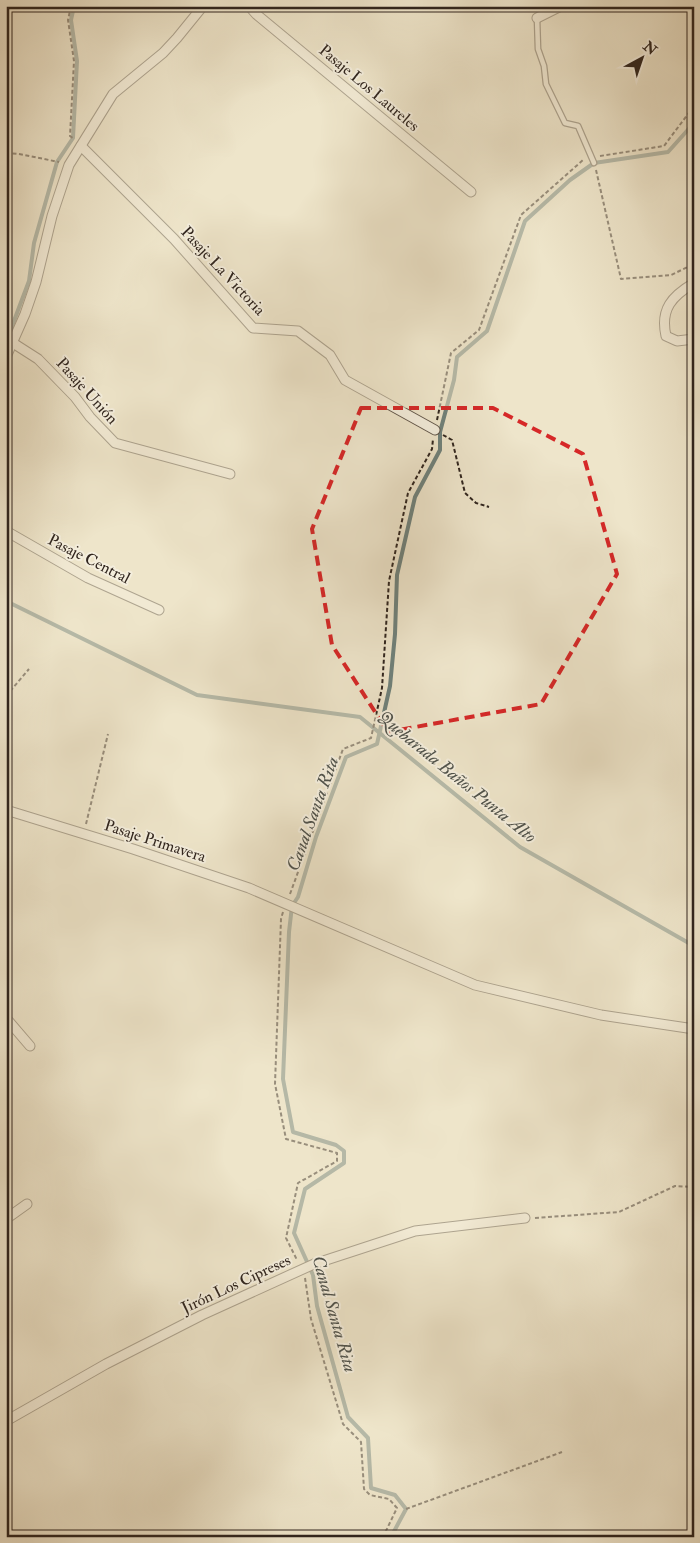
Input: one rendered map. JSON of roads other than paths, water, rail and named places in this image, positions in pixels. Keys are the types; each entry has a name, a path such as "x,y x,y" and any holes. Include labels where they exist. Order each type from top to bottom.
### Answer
{"street":[{"path":"6,357 25,314 36,282 52,216 69,165 114,94 163,54 178,38 202,6"},
{"name":"Pasaje Los Laureles","path":"249,6 256,14 471,192"},
{"path":"537,18 561,6"},
{"name":"Pasaje La Victoria","path":"81,146 174,239 253,328 298,331 330,355 345,380 435,430"},
{"path":"694,283 678,292 668,307 664,324 666,336 677,341 694,339"},
{"name":"Pasaje Unión","path":"13,343 38,359 75,397 114,443 230,474"},
{"name":"Pasaje Central","path":"6,531 88,578 159,610"},
{"name":"Pasaje Primavera","path":"6,810 83,833 240,885 475,986 601,1015 694,1029"},
{"path":"6,1018 30,1046"},
{"path":"6,1219 27,1204"},
{"name":"Jirón Los Cipreses","path":"6,1421 115,1359 202,1315 314,1264 415,1231 525,1218"}],"lane":[{"path":"537,18 538,49 544,66 546,84 565,123 578,126 593,160"}],"waterway":[{"path":"6,342 29,281 34,243 57,162 73,138 77,61 71,20 74,6"},
{"name":"Canal Santa Rita","path":"391,1537 406,1509 395,1495 371,1488 368,1438 348,1417 317,1306 313,1275 294,1233 305,1189 344,1163 344,1151 336,1145 293,1132 283,1079 289,932 292,906 298,897 316,837 346,757 377,744 390,686 395,634 397,575 415,497 440,450 440,432 454,380 457,357 487,331 525,221 570,180 594,163 668,152 694,123"},
{"name":"Quebarada Baños Punta Alto","path":"6,601 197,695 360,717 520,847 694,946"}]}
